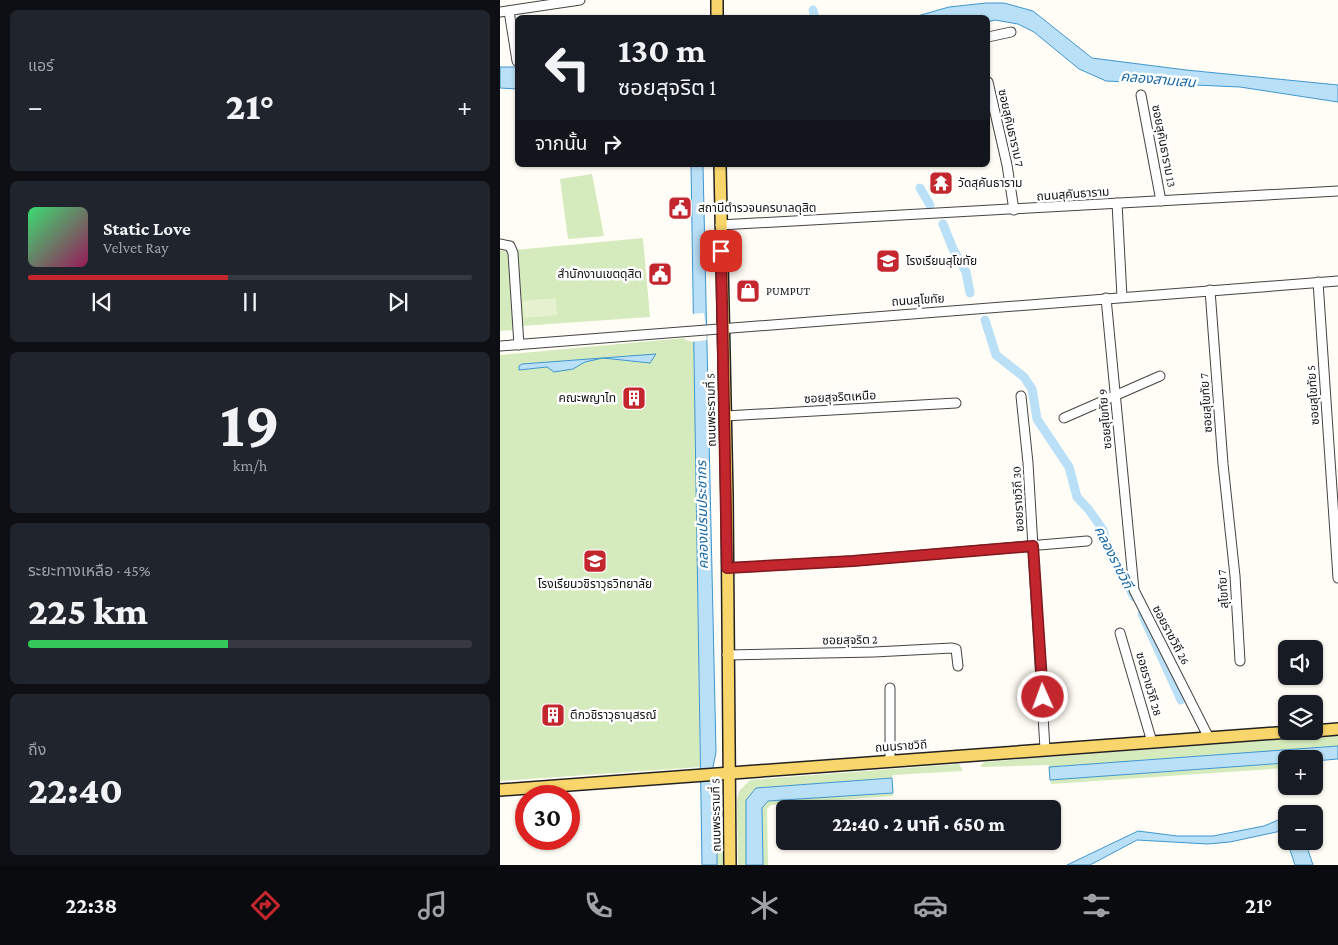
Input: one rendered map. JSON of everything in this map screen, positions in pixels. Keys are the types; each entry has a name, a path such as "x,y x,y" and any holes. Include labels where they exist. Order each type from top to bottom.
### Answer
{"main road":[{"path":"717,0 717,15"},
{"name":"ถนนพระรามที่ 5","path":"720,167 730,865"},
{"path":"1323,730 1338,729"},
{"name":"ถนนราชวิถี","path":"500,790 1278,733"}],"street":[{"path":"515,57 504,11 580,0"},
{"path":"990,37 1012,32"},
{"name":"ซอยสุคันธาราม 7","path":"990,91 1007,165 1014,210"},
{"name":"ซอยสุคันธาราม 13","path":"1141,95 1162,201"},
{"name":"ถนนสุคันธาราม","path":"720,225 1338,191"},
{"path":"1117,203 1122,297"},
{"path":"500,244 510,246 513,252 519,345"},
{"name":"ถนนสุโขทัย","path":"500,346 684,330 1338,281"},
{"name":"ซอยสุโขทัย 5","path":"1318,282 1338,578"},
{"name":"ซอยสุโขทัย 7","path":"1210,290 1228,514"},
{"name":"ซอยสุโขทัย 9","path":"1106,298 1129,538"},
{"path":"1064,418 1160,376"},
{"name":"ซอยราชวิถี 30","path":"1021,396 1028,463 1045,749"},
{"name":"ซอยสุจริตเหนือ","path":"725,416 956,403"},
{"name":"สุโขทัย 7","path":"1228,514 1240,661"},
{"name":"ซอยราชวิถี 26","path":"1129,538 1134,590 1209,738"},
{"path":"727,568 853,561 1087,541"},
{"name":"ซอยราชวิถี 28","path":"1120,633 1152,742"},
{"name":"ซอยสุจริต 2","path":"727,655 874,652 952,648 956,649 958,666"},
{"path":"890,688 890,761"}],"green space":[{"path":"592,174 604,236 568,239 560,179"},
{"path":"643,238 650,317 521,326 515,250"},
{"path":"500,250 510,252 514,330 500,331"},
{"path":"556,298 557,315 524,318 523,301"},
{"name":"โรงเรียนวชิราวุธวิทยาลัย","path":"685,338 685,340 694,342 700,767 500,781 500,355"},
{"path":"1338,735 1338,746 1049,767 1049,765 980,767 984,762 1278,740 1323,740 1323,736"},
{"path":"959,764 963,771 893,775 892,778 756,788 746,800 746,865 738,865 737,799 739,791 750,780"},
{"path":"1278,764 1278,769 1051,784 1050,780"},
{"path":"893,793 893,796 839,800 784,800"},
{"path":"717,798 721,799 724,865 717,865"},
{"path":"776,800 776,805 771,805 767,809 768,865 763,865 762,808 768,801"}],"water":[{"name":"คลองสามเสน","path":"1004,3 1033,11 1092,58 1186,70 1338,85 1338,102 1240,87 1106,81 1079,69 1034,32 1018,24 995,20 990,21 990,15 921,15 949,7"},
{"path":"500,67 515,67 515,89 500,88"},
{"name":"คลองเปรมประชากร","path":"691,167 703,167 716,752 712,772 717,798 717,865 702,865"},
{"path":"656,354 650,363 603,358 585,362 573,369 554,372 547,367 519,370 519,366 522,364"},
{"path":"1338,746 1338,759 1323,760 1323,750 1283,750"},
{"path":"1278,750 1278,764 1050,780 1049,767"},
{"path":"892,778 893,793 768,801 762,808 763,865 746,865 746,800 756,788"},
{"path":"1278,820 1278,832 1230,842 1208,844 1137,840 1090,865 1067,865 1138,831 1177,836 1213,836 1264,826"},
{"path":"1290,850 1308,850 1313,865 1295,865"}],"pier":[{"path":"704,313 707,340 691,342 691,314"}],"waterway":[{"path":"813,10 814,15"},
{"name":"คลองราชวิถี","path":"920,188 930,205"},
{"name":"คลองราชวิถี","path":"943,224 953,249 966,272 970,293"},
{"name":"คลองราชวิถี","path":"985,320 996,355 1024,377 1032,389 1037,419 1069,467 1077,497 1103,530 1107,543 1134,597"},
{"name":"คลองราชวิถี","path":"1142,614 1181,700"}],"place":[{"name":"วัดสุคันธาราม","path":"941,183"},
{"name":"สถานีตำรวจนครบาลดุสิต","path":"680,208"},
{"name":"โรงเรียนสุโขทัย","path":"888,261"},
{"name":"สำนักงานเขตดุสิต","path":"660,274"},
{"name":"PUMPUT","path":"748,291"},
{"name":"คณะพญาไท","path":"634,398"},
{"name":"โรงเรียนวชิราวุธวิทยาลัย","path":"595,561"},
{"name":"ตึกวชิราวุธานุสรณ์","path":"553,715"}],"route":[{"path":"721,251 727,568 853,561 1033,546 1043,697"}]}
